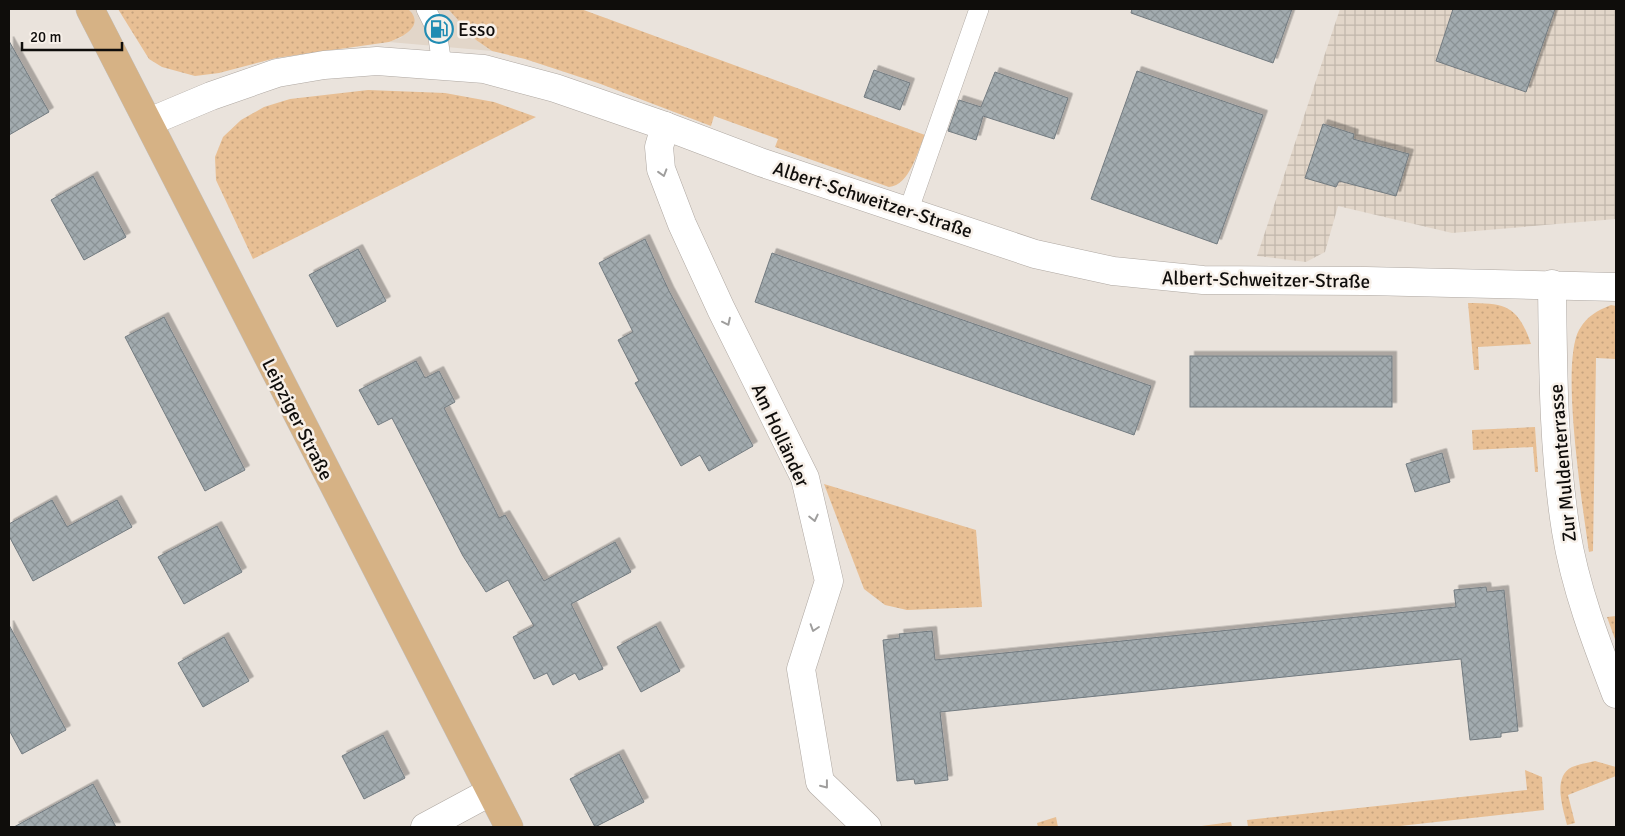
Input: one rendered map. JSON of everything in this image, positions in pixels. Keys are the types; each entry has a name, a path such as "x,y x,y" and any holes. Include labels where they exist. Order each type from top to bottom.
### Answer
{"main road":[{"name":"Leipziger Straße","path":"90,9 509,827"}],"street":[{"name":"Albert-Schweitzer-Straße","path":"149,122 211,96 277,73 324,65 377,61 484,69 555,88 665,126 760,162 1035,254 1113,271 1203,280 1552,284 1616,287"},
{"name":"Am Holländer","path":"665,126 659,147 661,169 682,224 721,308 805,478 829,582 801,669 820,782 867,827"},
{"name":"Zur Muldenterrasse","path":"1552,284 1554,382 1560,484 1566,532 1577,583 1616,694"},
{"path":"425,827 490,792"}],"lane":[{"path":"426,9 437,31 442,65"},
{"path":"908,212 980,9"}],"shaded area":[{"path":"118,9 408,9 415,20 414,25 406,34 389,42 276,58 219,73 195,76 162,67 149,59"},
{"name":"Esso","path":"408,9 448,9 476,40 492,51 389,42 402,37 411,12"},
{"path":"448,9 581,9 925,135 908,174 896,185 889,187 775,147 778,139 714,116 711,126 598,83 525,59 492,51 476,40"},
{"path":"1340,9 1616,9 1616,219 1452,233 1338,206 1325,252 1306,262 1257,256"},
{"path":"368,90 445,93 494,102 536,117 253,259 216,180 215,157 223,137 241,120 264,107 290,99"},
{"path":"1468,303 1492,304 1509,309 1521,322 1531,344 1478,347 1479,370 1474,370"},
{"path":"1611,305 1616,306 1616,359 1596,358 1593,551 1589,552 1578,472 1572,404 1574,348 1579,330 1589,317"},
{"path":"1535,427 1538,472 1535,472 1533,447 1473,450 1472,430"},
{"path":"824,484 976,530 982,607 907,610 885,605 864,589"},
{"path":"1616,616 1616,642 1607,617"},
{"path":"1595,761 1616,767 1616,776 1568,795 1575,823 1567,825 1560,793 1562,778 1572,767"},
{"path":"1525,770 1542,777 1544,810 1391,827 1248,827 1247,820 1527,790"},
{"path":"1056,817 1058,827 1038,827 1037,823"},
{"path":"1231,822 1232,827 1194,827"}],"building":[{"path":"1132,9 1292,9 1273,63 1131,13"},
{"path":"1453,9 1555,9 1526,92 1436,61"},
{"path":"9,41 49,112 9,135"},
{"path":"874,70 910,83 900,110 864,97"},
{"path":"1137,71 1263,115 1217,244 1091,199"},
{"path":"995,72 1068,98 1054,139 983,116 976,140 948,131 959,100 981,107"},
{"path":"1323,124 1354,134 1353,139 1409,154 1396,196 1339,181 1336,187 1305,178"},
{"path":"93,176 126,237 84,260 51,200"},
{"path":"645,239 669,291 753,446 709,471 700,455 681,466 635,383 639,381 618,340 633,332 599,263"},
{"path":"358,249 386,301 337,327 309,275"},
{"path":"772,253 1151,386 1134,435 755,302"},
{"path":"164,317 245,470 205,491 125,337"},
{"path":"1190,356 1392,356 1392,407 1190,407"},
{"path":"416,361 425,378 439,371 455,402 444,408 499,518 505,515 544,581 615,542 631,572 571,604 603,669 579,680 575,673 553,685 547,673 534,679 513,637 534,626 508,580 486,592 463,556 392,418 378,425 359,390"},
{"path":"1442,453 1450,482 1415,492 1406,464"},
{"path":"52,500 67,527 117,500 132,527 33,581 9,536 9,524"},
{"path":"217,526 242,572 184,604 158,557"},
{"path":"1486,587 1487,592 1504,590 1518,731 1501,733 1501,737 1470,740 1461,659 940,712 948,780 915,784 914,779 897,781 883,640 900,638 899,634 932,631 935,660 1456,607 1454,590"},
{"path":"9,625 66,730 22,754 9,730"},
{"path":"656,626 680,671 641,692 617,647"},
{"path":"224,637 249,681 203,707 178,663"},
{"path":"383,735 405,778 364,799 342,756"},
{"path":"619,754 644,802 595,827 570,779"},
{"path":"93,784 116,827 14,827"}],"place":[{"name":"Esso","path":"439,29"}]}
